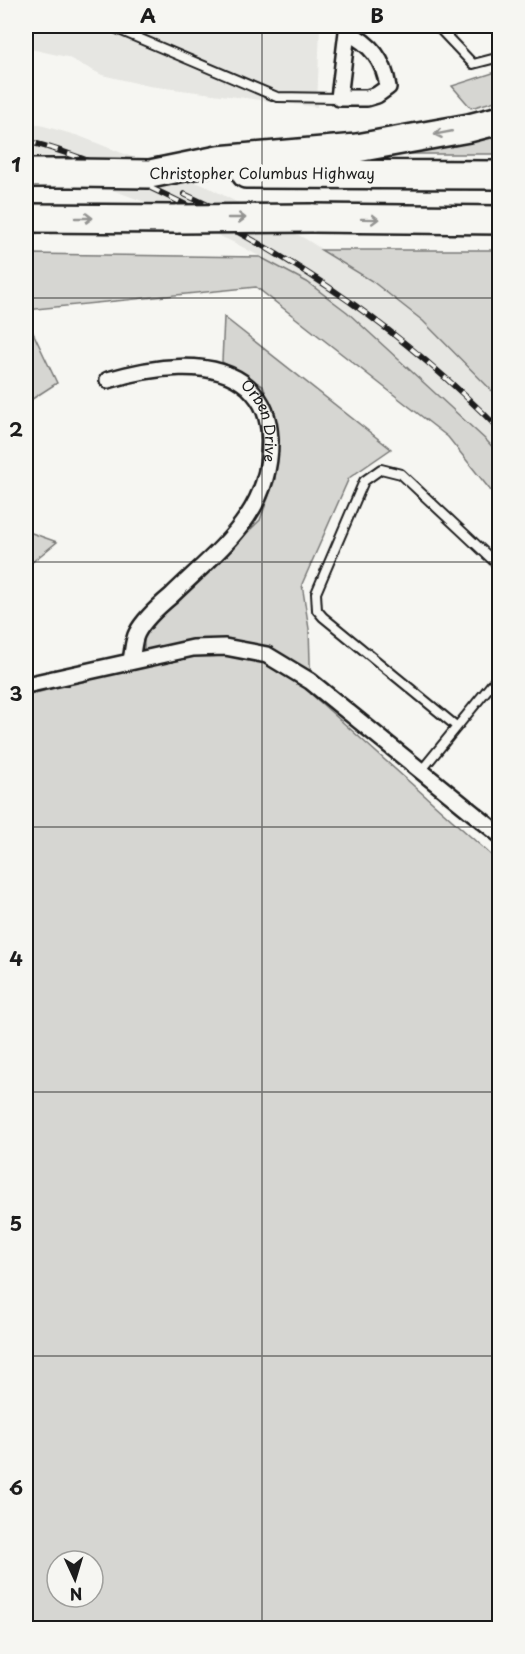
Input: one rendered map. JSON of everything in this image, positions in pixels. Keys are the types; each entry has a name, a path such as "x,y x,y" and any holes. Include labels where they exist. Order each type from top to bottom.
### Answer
{"highway":[{"path":"172,172 218,160 357,148 469,128 500,120"},
{"name":"Christopher Columbus Highway","path":"26,173 172,172 500,176"},
{"path":"26,218 500,220"},
{"path":"444,220 500,226"}],"street":[{"path":"348,29 367,44 381,61 388,87 377,95 367,98 339,98 348,29"},
{"name":"Orben Drive","path":"108,380 145,369 214,370 229,375 251,390 264,406 269,421 270,459 258,502 234,534 155,610 137,633 131,660"},
{"path":"26,685 131,660 211,646 267,655 310,681 500,835"}],"lane":[{"path":"110,26 277,97 339,98"},
{"path":"437,26 473,64 500,57"},
{"path":"456,726 323,618 317,610 316,593 364,481 381,469 402,474 500,567"},
{"path":"421,771 500,674"}],"shaded area":[{"path":"26,26 320,26 317,107 149,86 102,75 67,57 26,48"},
{"path":"499,71 499,100 471,108 452,86"},
{"path":"26,121 79,136 208,187 304,238 372,281 423,321 499,398 499,454 347,312 307,282 235,243 153,205 26,158"},
{"path":"499,128 499,154 366,154"},
{"path":"321,250 499,250 499,398 423,321 372,281"},
{"path":"26,254 260,257 307,282 347,312 487,441 499,454 499,501 448,437 256,287 26,310"},
{"path":"224,317 391,449 349,478 302,584 309,629 311,694 499,862 499,1628 26,1628 26,696 129,666 144,649 144,637 159,619 260,520 275,479 278,428 263,386 222,362"},
{"path":"26,318 57,383 26,403"},
{"path":"26,531 57,542 26,567"}],"railway":[{"path":"26,141 65,152 122,175 178,201 266,248 349,301 388,330 464,394 500,430"},
{"path":"184,194 223,212 253,230"}]}
